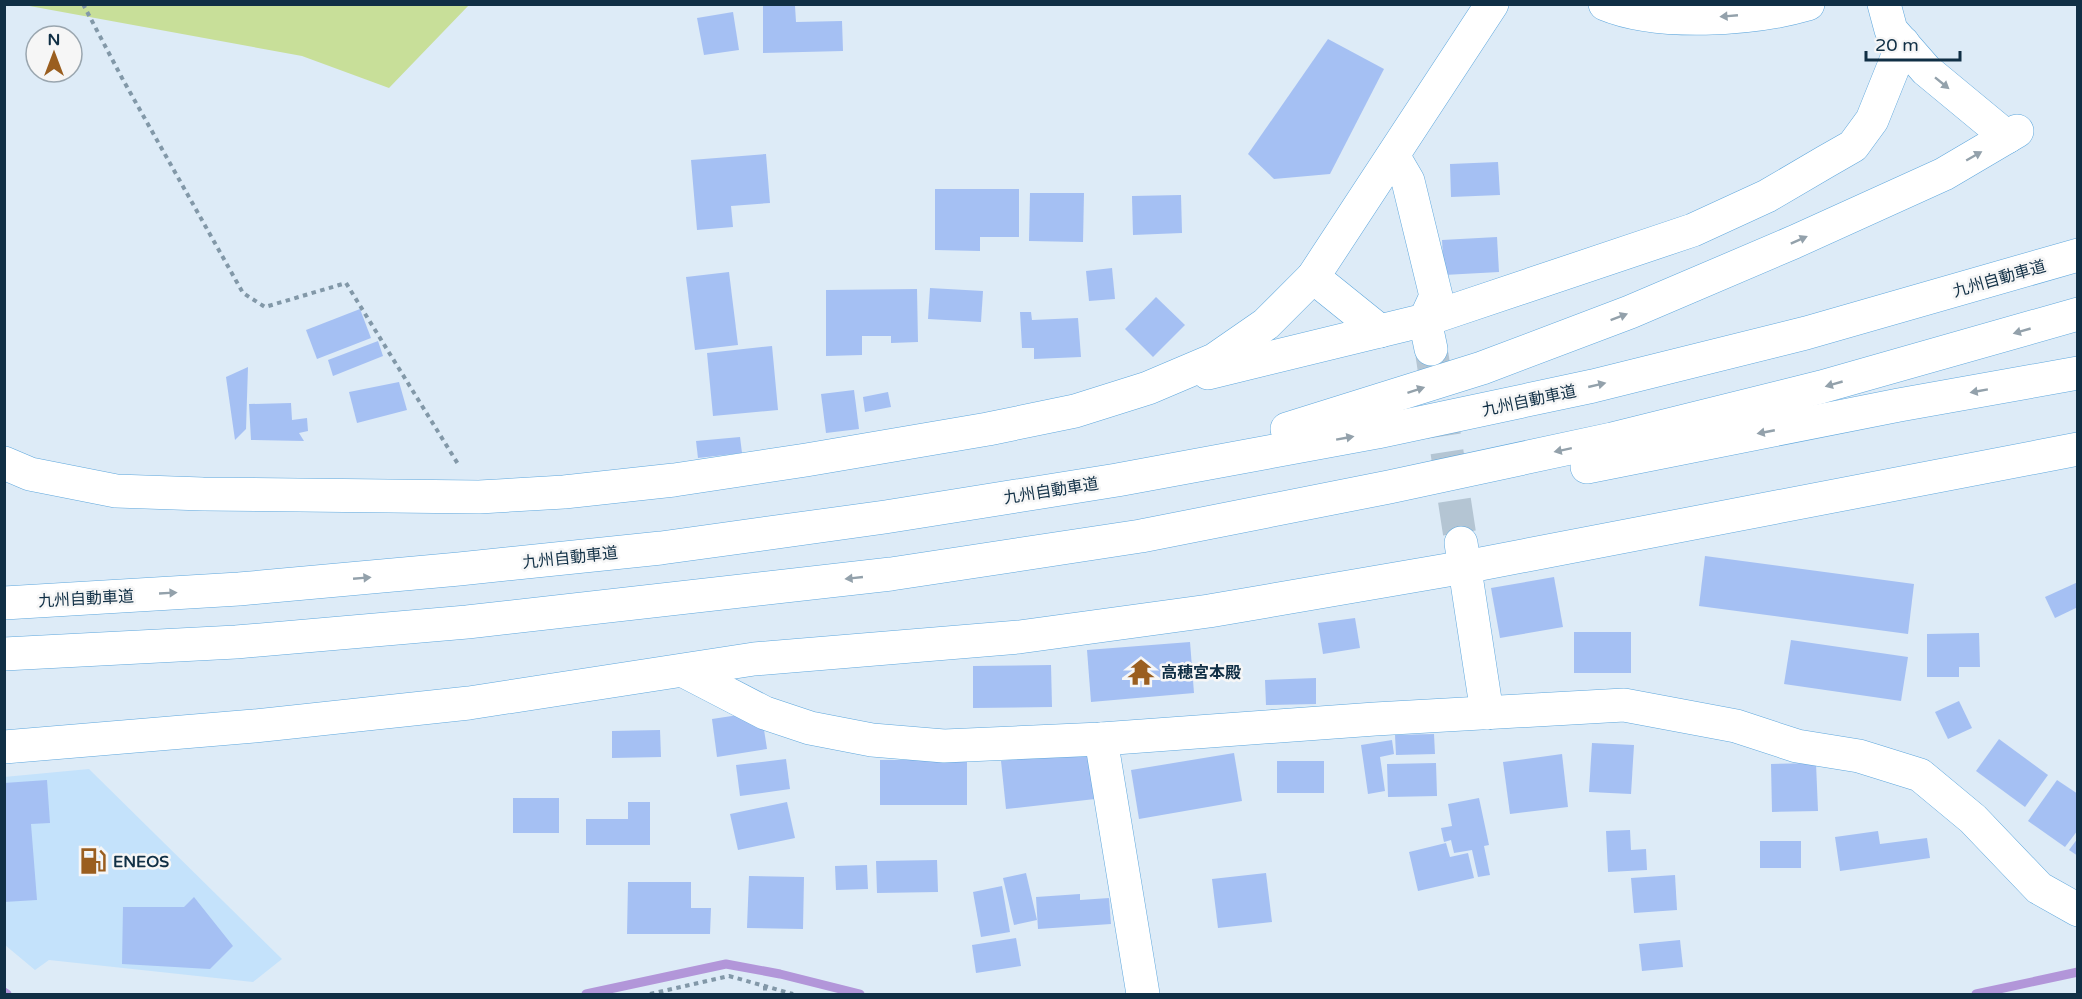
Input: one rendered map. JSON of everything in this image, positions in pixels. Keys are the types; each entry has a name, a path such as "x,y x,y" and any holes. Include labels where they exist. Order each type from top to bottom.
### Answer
{"main road":[{"path":"1148,388 1214,360 1266,324 1313,277 1394,157 1492,4"},
{"path":"1605,4 1623,12 1654,16 1715,18 1786,11 1808,4"},
{"path":"673,546 883,517 1116,471 1307,425 1482,368 1630,312 1794,242 1944,174 2012,134 1926,70 1891,30 1884,4"},
{"path":"4,463 30,474 116,491 478,497 564,492 674,480 988,429 1075,411 1148,388 1380,331 1428,335 1692,230 1767,196 1853,146 1872,120 1903,43"},
{"path":"1394,157 1408,181 1436,296 1428,335"},
{"name":"九州自動車道","path":"4,603 251,588 459,570 673,546 919,512 1128,478 1377,432 1593,386 1806,333 2078,255"},
{"path":"1313,277 1380,331"},
{"path":"891,574 1141,536 1389,487 1612,439 1821,387 2078,314"},
{"path":"4,654 236,642 456,623 1146,546 1390,506 1899,405 2078,373"},
{"path":"4,747 254,726 469,703 754,659 1019,637 1209,611 1463,555 2078,449"},
{"path":"1463,555 1487,713"},
{"path":"684,671 765,713 810,728 872,740 944,746 1101,739 1624,705 1736,726 1797,746 1859,756 1920,775 1973,819 2039,888 2078,910"},
{"path":"1101,739 1143,994"}],"path":[{"path":"83,4 122,78 243,292 265,307 346,283 478,497"},
{"path":"650,994 729,976 793,994"},
{"path":"765,986 765,994"}],"shaded area":[{"name":"ENEOS","path":"89,769 282,959 253,982 49,960 35,970 5,945 4,777"}],"green space":[{"path":"24,5 469,5 389,88 302,56"}],"building":[{"path":"763,6 795,6 796,22 842,21 843,51 763,53"},
{"path":"733,12 739,50 704,55 697,18"},
{"path":"1328,39 1384,69 1330,174 1274,179 1248,154"},
{"path":"766,154 770,203 731,206 733,227 697,230 691,160"},
{"path":"1498,162 1500,195 1451,197 1450,164"},
{"path":"935,189 1019,189 1019,237 980,237 980,251 935,250"},
{"path":"1030,193 1084,193 1083,242 1029,241"},
{"path":"1181,195 1182,233 1133,235 1132,196"},
{"path":"1497,237 1499,272 1444,275 1442,240"},
{"path":"1112,268 1115,299 1089,301 1086,271"},
{"path":"729,272 738,345 695,350 686,277"},
{"path":"930,288 983,291 981,322 928,319"},
{"path":"917,289 918,342 891,343 891,336 862,336 862,355 826,356 826,290"},
{"path":"1156,297 1185,325 1153,357 1125,329"},
{"path":"360,309 371,338 317,359 306,330"},
{"path":"1020,312 1031,312 1032,320 1078,318 1081,357 1034,359 1034,348 1022,348"},
{"path":"378,341 383,356 333,376 328,360"},
{"path":"772,346 778,410 713,416 707,353"},
{"path":"248,367 246,429 235,440 226,377"},
{"path":"399,382 407,410 357,423 349,392"},
{"path":"854,390 859,429 826,433 821,394"},
{"path":"888,392 891,407 865,412 863,397"},
{"path":"291,403 292,420 307,418 308,431 299,433 304,441 251,440 249,404"},
{"path":"740,437 742,453 698,458 696,441"},
{"path":"1705,556 1914,584 1908,634 1699,606"},
{"path":"1554,577 1563,627 1500,638 1491,588"},
{"path":"2078,582 2078,607 2055,618 2045,597"},
{"path":"1355,618 1360,648 1323,654 1318,623"},
{"path":"1574,632 1631,632 1631,673 1574,673"},
{"path":"1979,633 1980,667 1959,667 1959,677 1927,677 1927,634"},
{"path":"1791,640 1908,657 1901,701 1784,684"},
{"name":"高穂宮本殿","path":"1190,642 1194,693 1091,702 1087,650"},
{"path":"1051,665 1052,707 973,708 973,666"},
{"path":"1316,678 1316,704 1266,705 1265,680"},
{"path":"1959,701 1972,728 1948,739 1935,712"},
{"path":"745,714 762,717 767,749 717,757 712,719"},
{"path":"660,730 661,757 612,758 612,731"},
{"path":"1434,734 1435,754 1396,755 1395,735"},
{"path":"1999,739 2048,775 2025,807 1976,771"},
{"path":"1392,740 1394,754 1380,757 1385,791 1368,794 1361,745"},
{"path":"1592,743 1634,745 1631,794 1589,792"},
{"path":"1090,750 1095,799 1006,809 1001,761"},
{"path":"1234,753 1242,801 1139,819 1131,770"},
{"path":"1562,754 1568,807 1510,814 1503,762"},
{"path":"786,759 790,789 740,796 736,765"},
{"path":"880,760 967,760 967,805 880,805"},
{"path":"1277,761 1324,761 1324,793 1277,793"},
{"path":"1436,763 1437,796 1388,797 1387,764"},
{"path":"1816,763 1818,811 1772,812 1771,764"},
{"path":"47,780 50,823 31,824 37,900 4,902 4,783"},
{"path":"2057,780 2078,794 2078,830 2065,847 2028,821"},
{"path":"513,798 559,798 559,833 513,833"},
{"path":"1479,798 1489,845 1484,846 1490,875 1478,877 1472,850 1454,853 1451,840 1444,842 1441,828 1452,826 1448,804"},
{"path":"628,802 650,802 650,845 586,845 586,819 628,819"},
{"path":"787,802 795,838 738,850 730,814"},
{"path":"1630,830 1631,850 1646,849 1647,870 1608,872 1606,831"},
{"path":"1878,831 1880,844 1927,838 1930,858 1840,871 1835,837"},
{"path":"2078,838 2078,856 2069,850"},
{"path":"1760,841 1801,841 1801,868 1760,868"},
{"path":"1446,843 1450,857 1468,853 1474,878 1418,891 1409,852"},
{"path":"937,860 938,892 877,893 876,861"},
{"path":"867,865 868,889 836,890 835,866"},
{"path":"1026,873 1037,920 1014,925 1003,878"},
{"path":"1266,873 1272,922 1218,928 1212,879"},
{"path":"1675,875 1677,910 1634,913 1631,878"},
{"path":"749,876 804,877 803,929 747,928"},
{"path":"628,882 691,882 691,908 711,908 710,934 627,934"},
{"path":"1002,886 1010,932 981,937 973,892"},
{"path":"1080,894 1080,900 1109,898 1111,924 1038,929 1036,897"},
{"path":"194,897 233,946 210,969 122,964 123,907 184,907"},
{"path":"1016,938 1021,966 976,973 972,945"},
{"path":"1680,940 1683,967 1642,971 1639,944"}],"waterway":[{"path":"586,994 726,964 780,974 860,994"},
{"path":"1976,994 2078,972"}],"tunnel":[{"path":"1432,355 1461,543"}],"place":[{"name":"高穂宮本殿","path":"1141,672"},
{"name":"ENEOS","path":"93,861"}]}
